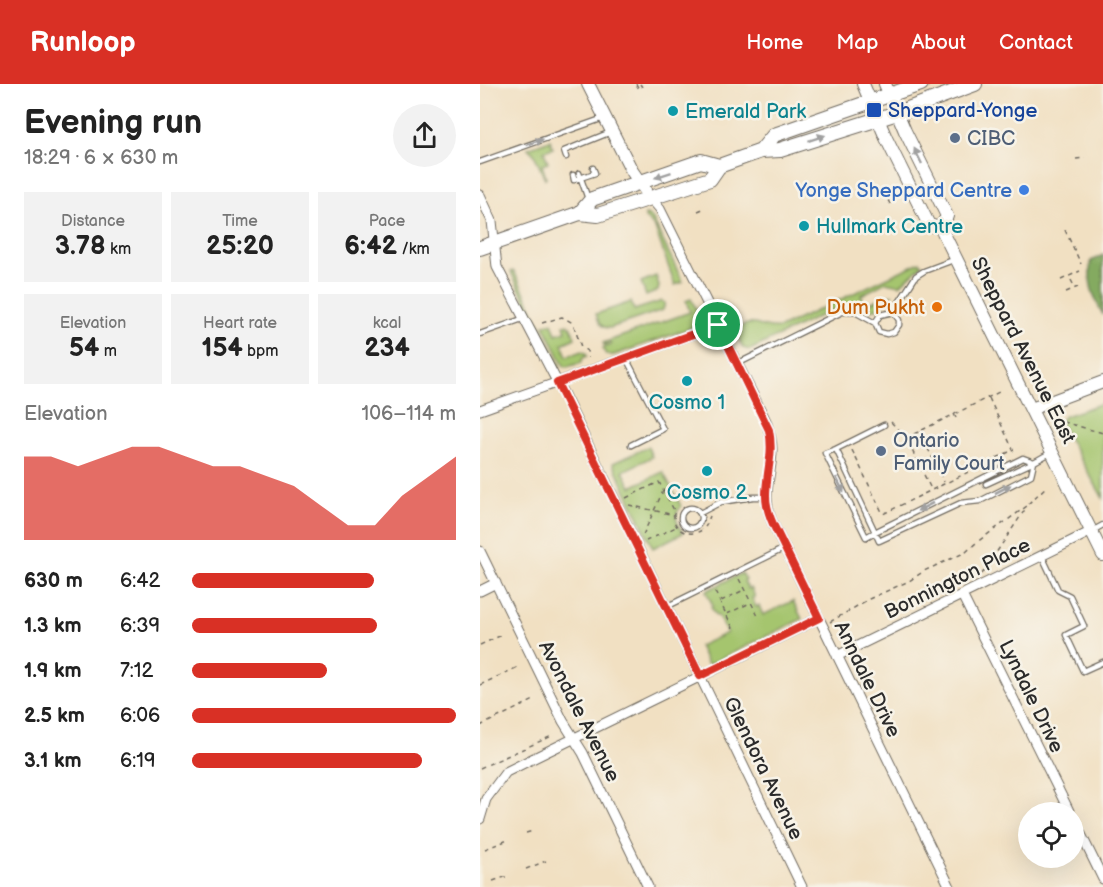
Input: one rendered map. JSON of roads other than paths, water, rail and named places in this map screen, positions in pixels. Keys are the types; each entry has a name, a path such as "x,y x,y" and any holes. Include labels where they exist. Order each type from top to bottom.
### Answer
{"main road":[{"path":"588,84 611,132 645,190"},
{"path":"863,84 878,119"},
{"path":"761,151 774,135 870,101 887,90 921,84"},
{"path":"585,207 598,215 702,161 718,166 761,151 780,150 897,113 975,84"},
{"name":"Sheppard Avenue East","path":"887,90 946,216 941,228 1103,555"},
{"name":"Sheppard Avenue East","path":"878,119 929,225 941,228"},
{"path":"480,248 585,207 591,199 710,179 718,166"},
{"path":"1031,409 1103,382"}],"street":[{"name":"Anndale Drive","path":"645,190 660,209 766,422 771,439 766,497 770,516 950,887"},
{"name":"Glendora Avenue","path":"480,195 492,221 497,267 557,383 802,887"},
{"path":"480,410 718,325"},
{"name":"Bonnington Place","path":"837,656 1092,531"},
{"name":"Avondale Avenue","path":"480,551 648,887"},
{"path":"480,591 495,583"},
{"name":"Lyndale Drive","path":"962,595 1065,802"},
{"path":"480,819 486,799 506,772 819,618"},
{"path":"1084,840 1103,879"}],"lane":[{"path":"480,162 604,118"},
{"path":"566,157 564,151 611,132"},
{"path":"584,143 586,150"},
{"path":"577,146 580,152"},
{"path":"571,148 573,154"},
{"path":"573,175 574,180 580,175 595,173 593,168"},
{"path":"580,175 585,207"},
{"path":"875,323 880,315 893,312 916,276 956,260"},
{"path":"737,364 842,312 855,312 875,323 879,332 886,334 894,332 899,325 893,312"},
{"path":"480,334 525,318"},
{"path":"626,358 663,429 631,445"},
{"path":"884,425 825,453 866,537 1023,458 1034,462"},
{"path":"836,448 879,541 961,503 980,501 1031,476 1034,462"},
{"path":"986,484 1052,451"},
{"path":"955,492 961,503"},
{"path":"700,513 721,502 766,497"},
{"path":"694,508 700,513 701,521 696,528 688,528 682,523 681,515 686,509 694,508"},
{"path":"1092,531 1103,525"},
{"path":"666,607 785,548"},
{"path":"1042,556 1058,590 1070,596 1084,626 1066,635 1083,671 1103,662"}],"place":[{"name":"Sheppard-Yonge","path":"874,110"},
{"name":"Emerald Park","path":"673,111"},
{"name":"CIBC","path":"955,138"},
{"name":"Yonge Sheppard Centre","path":"1024,190"},
{"name":"Hullmark Centre","path":"804,226"},
{"name":"Dum Pukht","path":"937,307"},
{"name":"Cosmo 1","path":"687,381"},
{"name":"Ontario Family Court","path":"881,451"},
{"name":"Cosmo 2","path":"707,471"}]}
